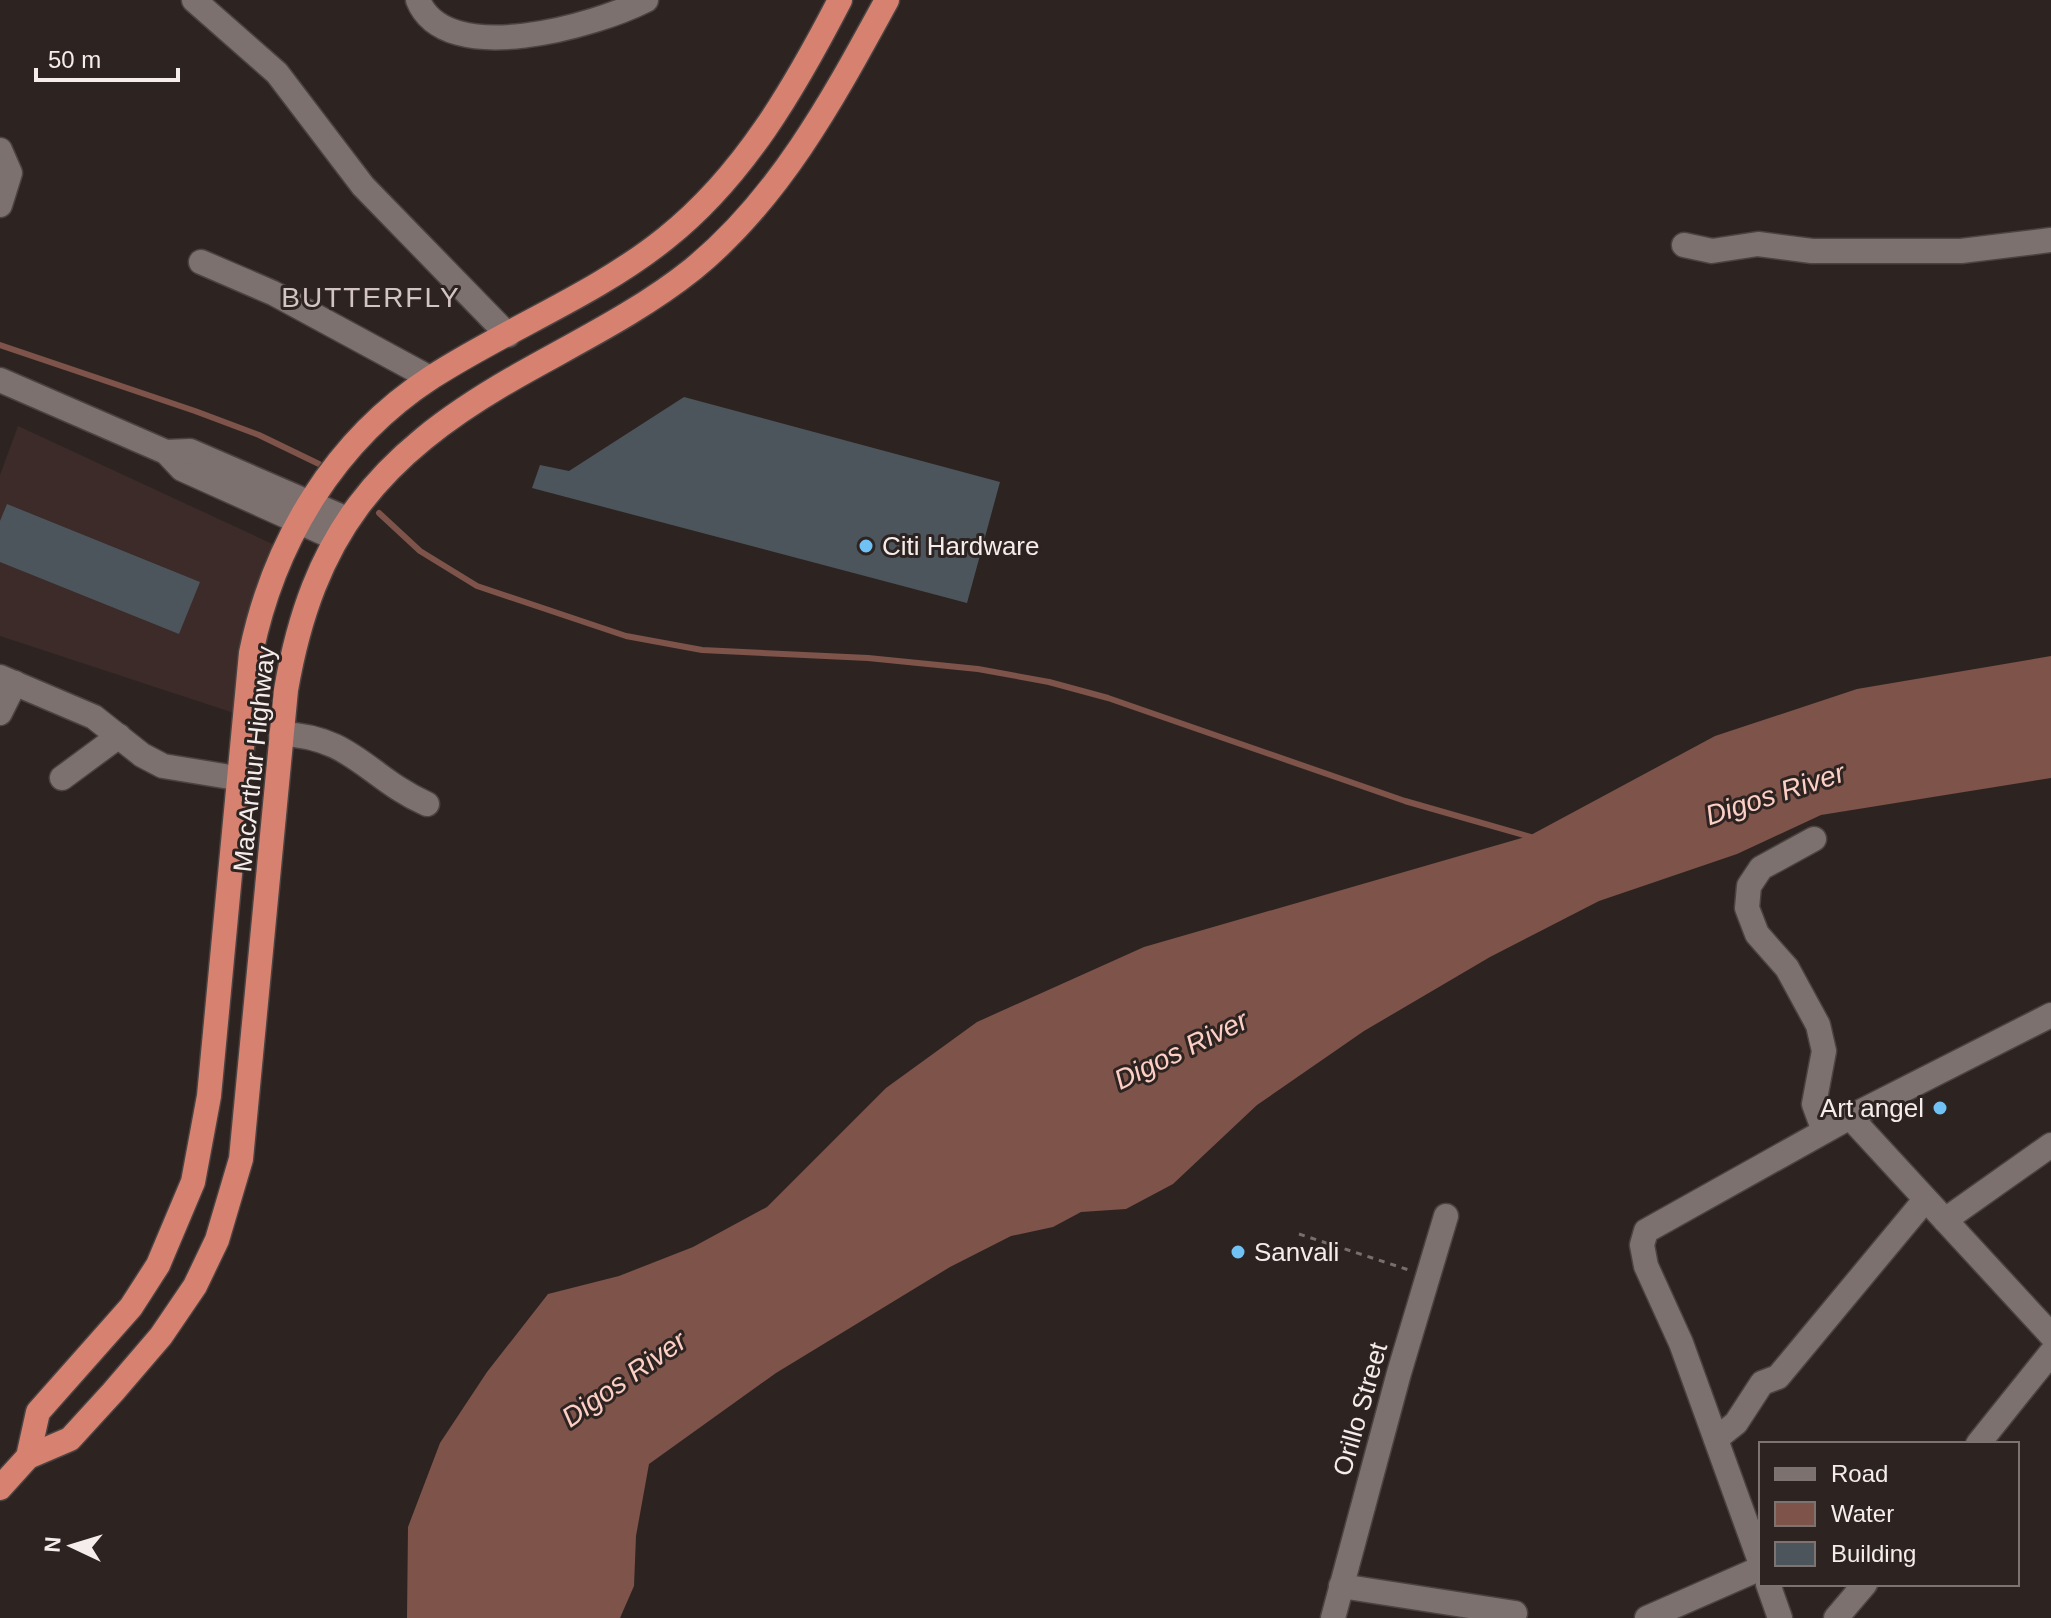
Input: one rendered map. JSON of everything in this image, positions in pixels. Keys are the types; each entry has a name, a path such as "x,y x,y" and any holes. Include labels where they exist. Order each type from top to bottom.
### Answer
{"highway":[{"name":"MacArthur Highway","path":"28,1457 38,1412 131,1307 158,1265 193,1182 209,1096 236,778 255,631 280,556 302,513 354,444 430,378 634,262 698,210 768,126 806,66 840,0"},
{"name":"MacArthur Highway","path":"0,1488 28,1457 70,1439 113,1392 161,1336 195,1286 217,1240 243,1144 281,734 296,635 309,594 341,529 378,480 449,418 653,298 694,268 726,237 803,145 887,0"}],"street":[{"path":"194,0 277,73 363,186 508,335"},
{"path":"418,0 424,16 440,26 498,37 551,32 613,17 646,0"},
{"path":"0,150 10,173 0,205"},
{"path":"1684,245 1712,251 1758,244 1812,251 1961,251 2051,240"},
{"path":"201,262 273,293 430,378"},
{"path":"0,380 166,452 190,451 302,513 341,529"},
{"path":"0,713 8,680 94,717 142,755 163,766 236,778"},
{"path":"281,734 304,735 344,748 382,779 427,804"},
{"path":"62,778 119,736"},
{"path":"1814,839 1761,868 1749,886 1747,908 1757,934 1787,968 1818,1025 1824,1051 1814,1104 1824,1131"},
{"path":"1759,1560 1681,1343 1646,1266 1644,1238 1659,1221 1850,1117 2051,1015"},
{"path":"1850,1117 2051,1335"},
{"path":"1945,1220 2051,1145"},
{"path":"1716,1439 1736,1423 1762,1383 1778,1377 1925,1200"},
{"name":"Orillo Street","path":"1333,1618 1446,1216"},
{"path":"1980,1442 2051,1353"},
{"path":"1647,1618 1759,1567"},
{"path":"1341,1586 1515,1613"},
{"path":"1769,1586 1780,1618"},
{"path":"1836,1618 1863,1586"}],"path":[{"path":"1299,1234 1428,1277"}],"shaded area":[{"path":"18,426 279,547 237,714 0,636 0,475"}],"water":[{"name":"Digos River","path":"2051,656 2051,778 1821,815 1737,854 1599,901 1490,957 1364,1031 1257,1105 1173,1184 1126,1209 1081,1212 1053,1227 1011,1236 950,1267 776,1373 649,1464 636,1536 634,1586 620,1618 407,1618 408,1527 440,1443 487,1372 548,1294 619,1276 693,1247 767,1207 886,1088 977,1022 1144,947 1529,836 1715,736 1857,689"}],"building":[{"name":"Citi Hardware","path":"684,397 1000,482 967,603 532,488 540,465 569,471"},
{"path":"7,504 200,582 179,634 0,562 0,521"}],"waterway":[{"path":"0,345 195,411 259,435 319,464"},
{"path":"379,513 420,551 477,586 626,636 702,650 868,658 978,669 1049,682 1108,698 1405,801 1534,838"}],"place":[{"name":"Citi Hardware","path":"866,546"},
{"name":"Art angel","path":"1940,1108"},
{"name":"Sanvali","path":"1238,1252"}],"district":[{"name":"BUTTERFLY","path":"371,297"}]}
